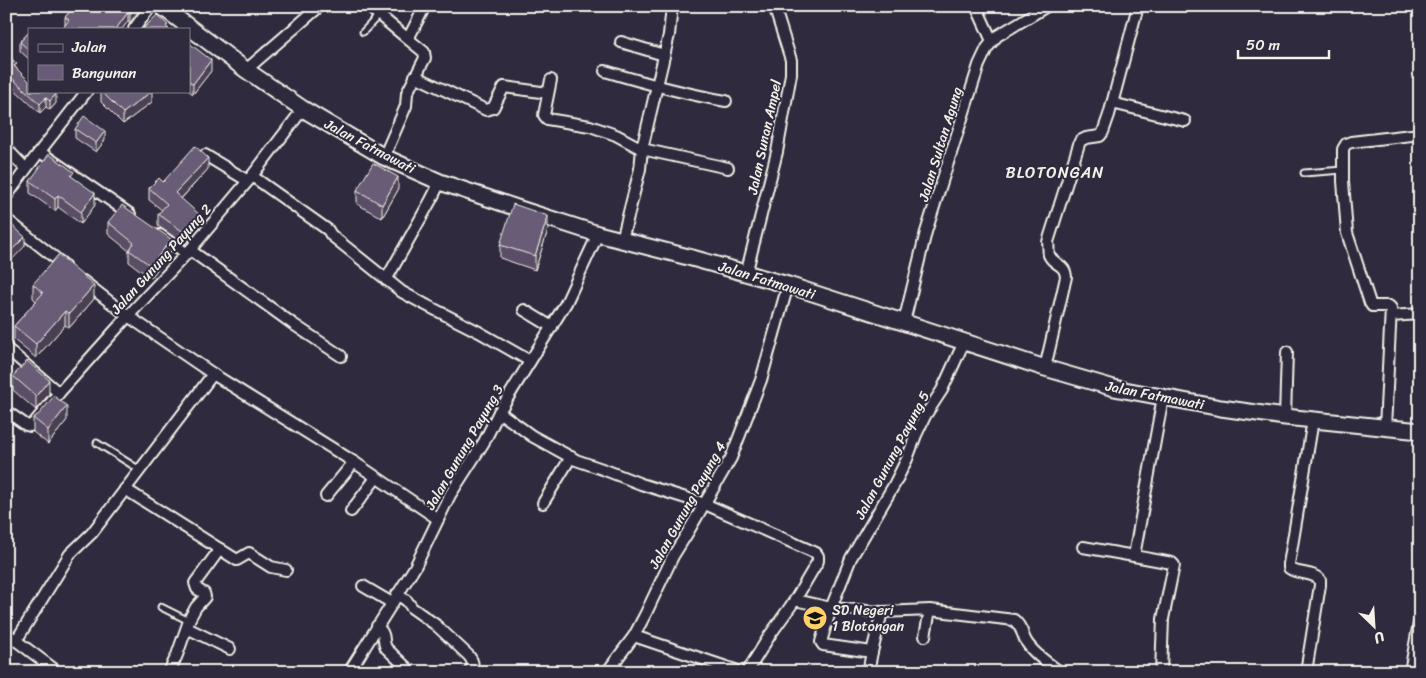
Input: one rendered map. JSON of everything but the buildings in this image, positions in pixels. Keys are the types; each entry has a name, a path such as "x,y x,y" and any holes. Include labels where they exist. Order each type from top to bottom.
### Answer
{"main road":[{"name":"Jalan Fatmawati","path":"161,6 246,70 303,109 384,157 440,182 598,234 788,286 1045,368 1114,388 1285,417 1420,431"}],"street":[{"path":"135,28 152,6"},
{"path":"246,70 320,6"},
{"path":"368,6 424,52 425,58 407,93 406,106 384,157"},
{"path":"408,39 425,6"},
{"path":"622,240 640,169 642,149 669,35 672,6"},
{"name":"Jalan Sunan Ampel","path":"746,274 777,152 791,74 791,60 774,6"},
{"path":"976,6 992,41"},
{"name":"Jalan Sultan Agung","path":"904,322 926,232 979,65 992,41 1003,32 1047,6"},
{"path":"1045,368 1066,278 1066,272 1050,256 1048,242 1080,141 1100,136 1106,123 1138,6"},
{"path":"620,42 664,56"},
{"path":"605,70 696,96 726,101"},
{"path":"415,76 486,110 493,108 506,89 548,93"},
{"path":"551,80 544,115 547,120 590,126 616,135 642,149 728,168"},
{"path":"6,197 85,92"},
{"path":"1112,104 1185,121"},
{"name":"Jalan Gunung Payung 2","path":"6,411 26,425 30,426 34,423 128,316 188,252 250,178 303,109"},
{"path":"1385,428 1391,308 1390,306 1372,306 1348,233 1343,170 1344,148 1346,144 1351,142 1420,134"},
{"path":"6,148 26,169"},
{"path":"40,152 138,220"},
{"path":"205,154 250,178 328,230 331,235 386,280 424,304 530,361"},
{"path":"386,280 432,200 440,182"},
{"path":"6,219 128,316 213,374 354,462 438,519"},
{"path":"154,231 341,356"},
{"name":"Jalan Gunung Payung 3","path":"349,672 376,626 415,567 438,519 484,442 499,412 566,304 598,234"},
{"name":"Jalan Gunung Payung 4","path":"607,672 634,636 673,556 731,458 754,397 788,286"},
{"path":"524,310 552,327"},
{"path":"1391,316 1420,314"},
{"name":"Jalan Gunung Payung 5","path":"872,652 821,642 831,608 851,558 894,485 925,416 942,390 964,342"},
{"path":"6,348 59,393"},
{"path":"1285,417 1287,352"},
{"path":"16,641 70,554 92,533 213,374"},
{"path":"1134,556 1163,397"},
{"path":"499,412 532,436 571,457 641,484 704,504 816,553 818,561 795,600 747,672"},
{"path":"1306,672 1320,580 1315,576 1292,570 1288,564 1313,420"},
{"path":"543,503 571,457"},
{"path":"326,496 354,462"},
{"path":"350,511 376,478"},
{"path":"125,489 237,560 249,552 271,567 286,570"},
{"path":"1083,547 1172,563 1174,566 1164,619 1161,672"},
{"path":"169,672 192,612 205,597 204,593 197,588 195,583 220,549"},
{"path":"363,586 407,601 412,608 436,626 468,655 473,661 469,672"},
{"path":"795,600 831,608 882,612 930,610 1014,620 1022,629 1028,644 1036,653 1060,672"},
{"path":"925,636 930,610"},
{"path":"868,672 882,612"},
{"path":"1410,672 1420,617"},
{"path":"188,624 230,650"},
{"path":"376,626 385,636 386,648 408,669"},
{"path":"6,633 58,672"},
{"path":"634,636 742,672"}],"lane":[{"path":"363,32 379,15"},
{"path":"1304,173 1343,170"},
{"path":"98,442 140,470"},
{"path":"160,607 188,624"}],"place":[{"name":"SD Negeri 1 Blotongan","path":"815,618"}],"district":[{"name":"BLOTONGAN","path":"1055,172"}]}
